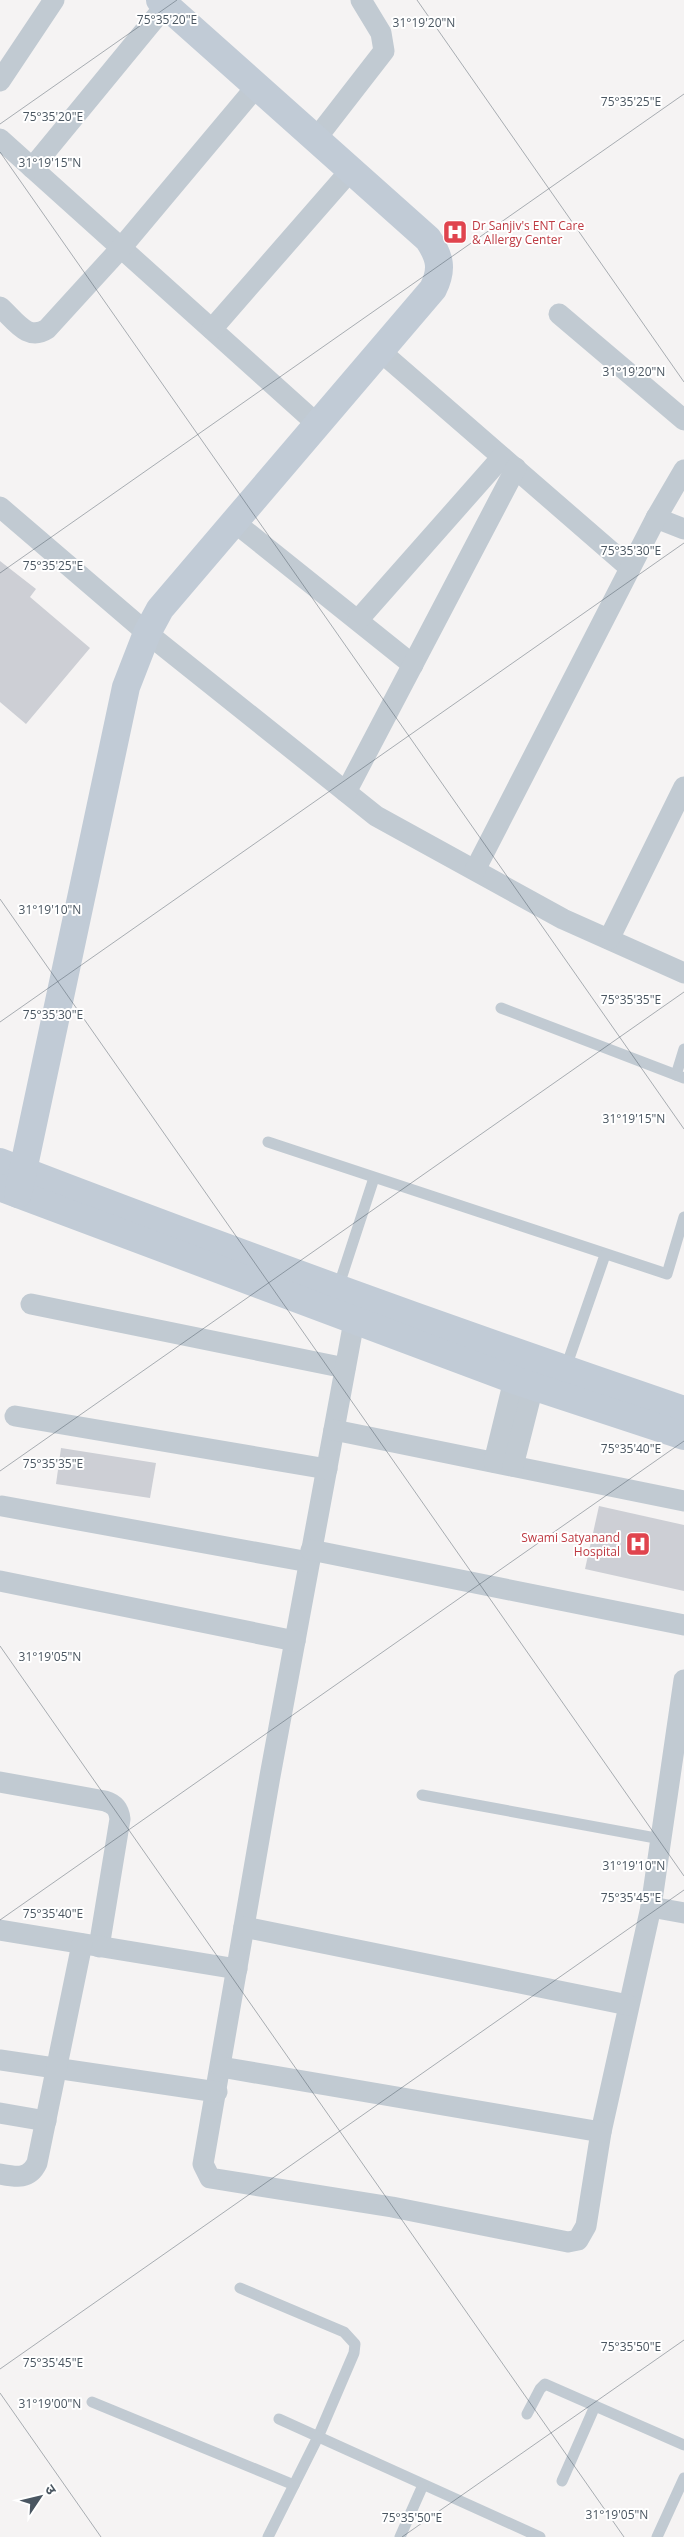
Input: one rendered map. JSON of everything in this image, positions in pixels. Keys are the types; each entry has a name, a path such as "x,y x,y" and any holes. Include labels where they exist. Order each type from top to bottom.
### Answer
{"street":[{"path":"0,81 54,0"},
{"path":"316,140 384,51 381,33 362,0"},
{"path":"10,1178 126,687 146,633 160,609 233,521 432,289 440,269 438,255 428,239 163,3 32,168"},
{"path":"0,307 29,334 41,333 47,329 121,248 256,87"},
{"path":"0,139 317,424"},
{"path":"212,329 350,171"},
{"path":"559,314 684,420"},
{"path":"380,351 630,568"},
{"path":"358,620 509,463"},
{"path":"346,792 413,665 509,463"},
{"path":"475,870 656,518 684,470"},
{"path":"0,507 146,633 376,816 564,919 684,973"},
{"path":"656,518 684,529"},
{"path":"233,521 413,665"},
{"path":"609,939 684,787"},
{"path":"10,1178 168,1227 350,1301 524,1384 684,1436"},
{"path":"10,1178 350,1301 684,1410"},
{"path":"350,1301 345,1368 203,2164 205,2173 210,2178 392,2207 568,2242 578,2240 586,2226 601,2132 651,1907 684,1680"},
{"path":"31,1304 345,1368"},
{"path":"504,1464 524,1384"},
{"path":"15,1416 327,1469"},
{"path":"334,1430 684,1501"},
{"path":"2,1506 310,1556 684,1625"},
{"path":"0,1581 295,1641"},
{"path":"0,1782 105,1801 113,1804 119,1812 120,1819 91,1945 57,2069 34,2170 26,2176 16,2178 0,2174"},
{"path":"651,1907 684,1913"},
{"path":"244,1927 628,2005"},
{"path":"0,1930 237,1969"},
{"path":"0,2060 217,2092"},
{"path":"221,2067 601,2132"},
{"path":"0,2113 46,2121"}],"lane":[{"path":"501,1008 680,1077 684,1049"},
{"path":"268,1142 667,1274 684,1217"},
{"path":"350,1301 374,1178"},
{"path":"565,1370 605,1255"},
{"path":"422,1795 661,1839"},
{"path":"240,2288 344,2332 355,2344 354,2353 318,2437 268,2537"},
{"path":"527,2414 540,2389 545,2384 684,2445"},
{"path":"92,2402 294,2485"},
{"path":"562,2481 595,2406"},
{"path":"279,2418 540,2537"},
{"path":"657,2537 684,2478"},
{"path":"400,2537 423,2485"}],"building":[{"path":"0,561 36,589 30,597 90,648 26,724 0,702"},
{"path":"61,1448 156,1463 150,1498 56,1484"},
{"path":"599,1506 684,1525 684,1591 585,1569"}],"place":[{"name":"Dr Sanjiv's ENT Care & Allergy Center","path":"455,232"},
{"name":"Swami Satyanand Hospital","path":"638,1544"}]}
